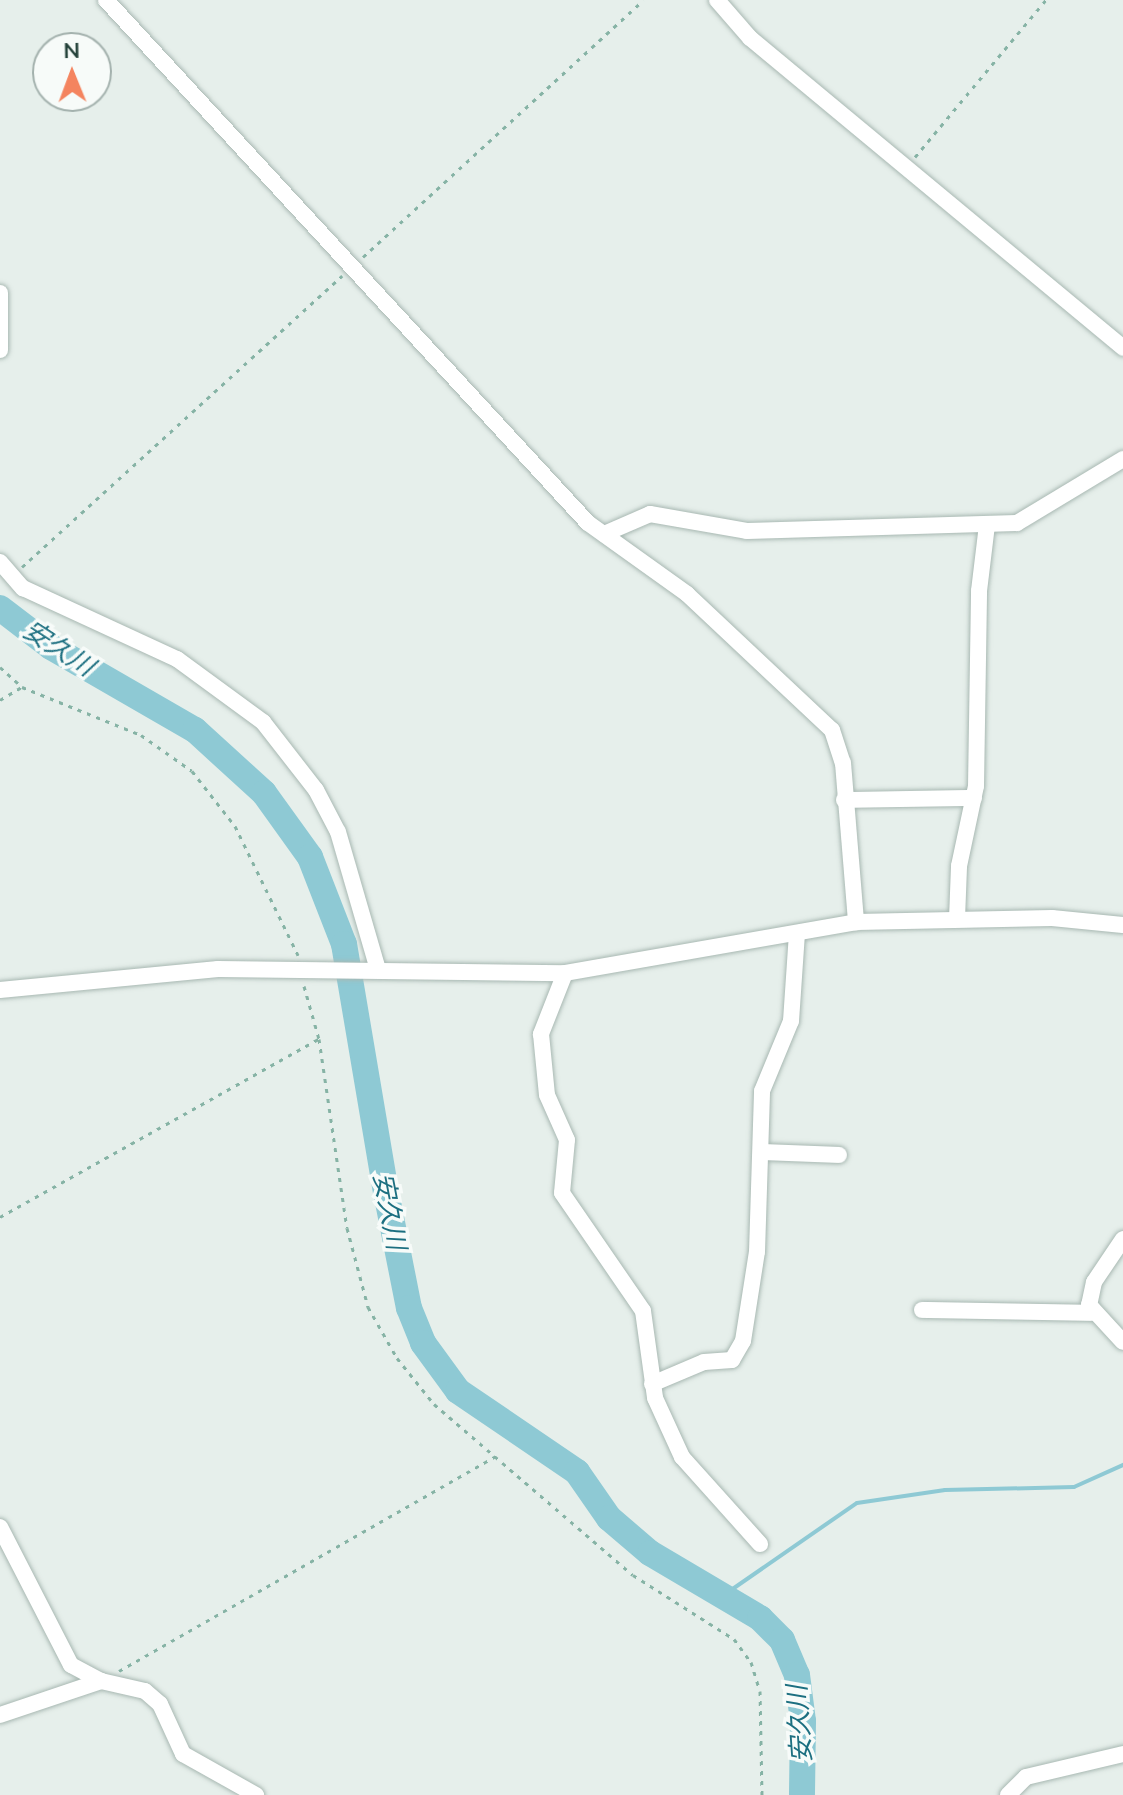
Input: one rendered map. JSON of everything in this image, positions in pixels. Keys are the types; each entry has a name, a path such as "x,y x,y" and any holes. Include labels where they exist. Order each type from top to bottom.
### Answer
{"street":[{"path":"106,0 349,269 604,534 687,594 832,730 843,763 856,922"},
{"path":"717,0 750,38 909,164 1123,348"},
{"path":"0,293 0,350"},
{"path":"604,534 650,514 747,531 987,525 1030,518 1123,459"},
{"path":"957,919 959,866 974,798 979,591 987,525"},
{"path":"0,562 23,588 203,674 263,722 316,790 338,832 378,970"},
{"path":"844,800 974,798"},
{"path":"0,990 218,969 565,973 856,922 957,919 1123,925"},
{"path":"652,1384 704,1362 732,1360 743,1341 764,1152 762,1091 791,1021 797,934"},
{"path":"565,973 541,1034 547,1095 567,1140 562,1193 643,1311 652,1384 682,1457 760,1544"},
{"path":"764,1152 839,1155"},
{"path":"1091,1313 1094,1282 1123,1239"},
{"path":"922,1310 1091,1313 1123,1342"},
{"path":"0,1527 71,1665 101,1681 145,1691 160,1704 183,1754 256,1795"},
{"path":"0,1715 101,1681"},
{"path":"1008,1795 1026,1777 1123,1754"}],"path":[{"path":"12,576 643,0"},
{"path":"909,164 1046,0"},
{"path":"0,667 22,687 141,735 192,771 235,826 297,949 319,1039 347,1228 368,1307 434,1404 498,1455 633,1575 734,1639 751,1662 760,1691 762,1795"},
{"path":"0,700 22,687"},
{"path":"0,1217 319,1039"},
{"path":"101,1681 498,1455"}],"waterway":[{"name":"安久川","path":"0,608 51,647 195,730 264,793 310,857 344,944 386,1192 409,1308 423,1343 458,1391 577,1472 609,1518 650,1553 760,1618 782,1640 797,1675 803,1721 802,1795"},
{"path":"721,1597 857,1503 945,1490 1074,1487 1123,1465"}]}
